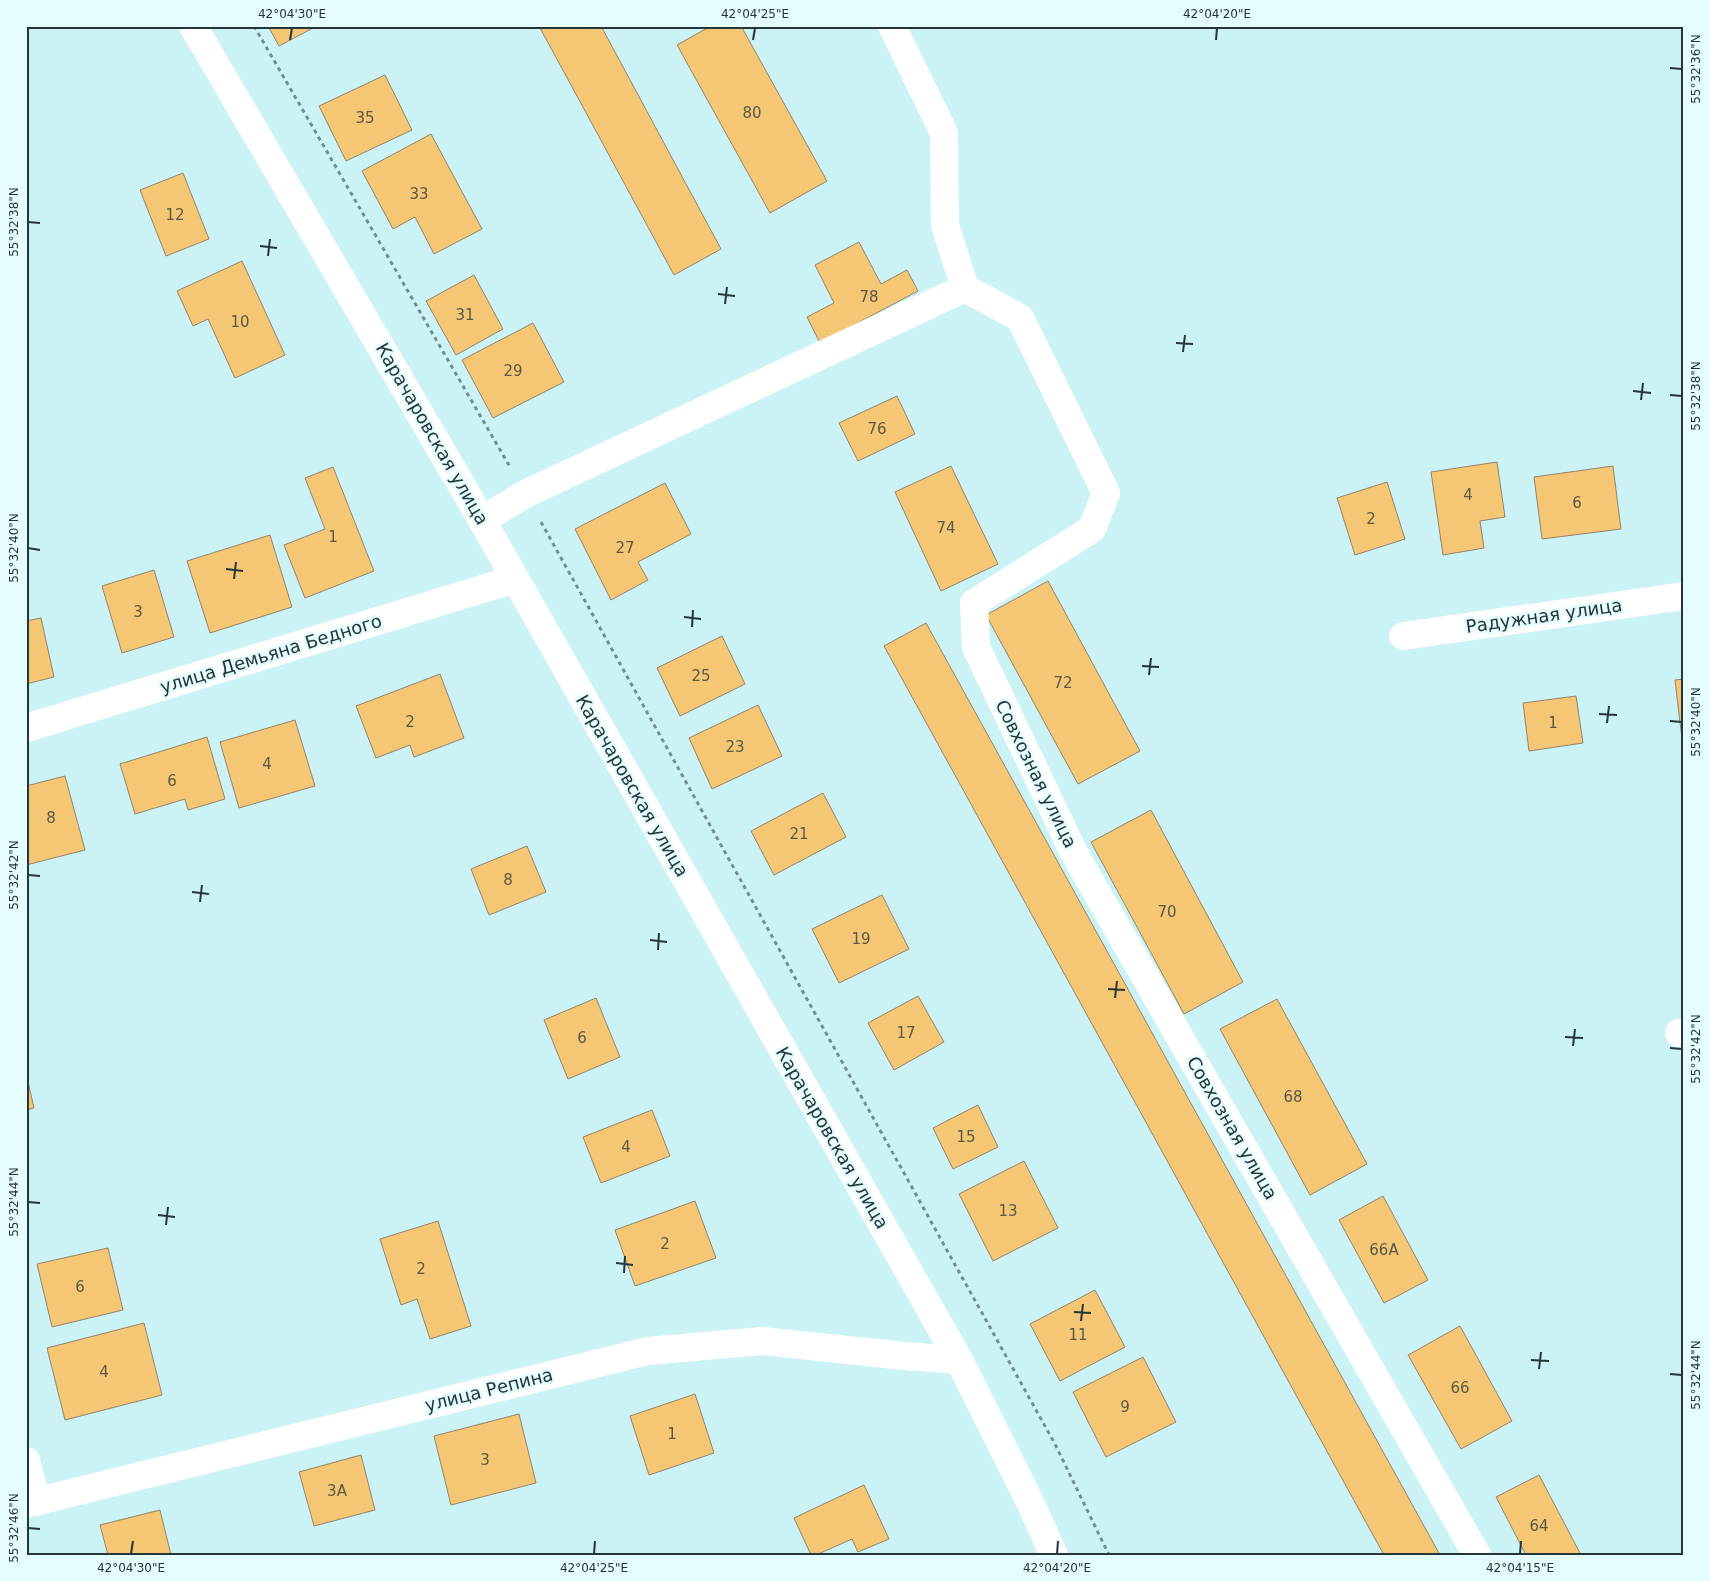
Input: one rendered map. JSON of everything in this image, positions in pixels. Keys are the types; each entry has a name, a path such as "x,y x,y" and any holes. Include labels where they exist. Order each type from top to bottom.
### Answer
{"street":[{"name":"Карачаровская улица","path":"193,26 482,520 959,1360 1029,1500 1054,1555"},
{"path":"482,520 525,494 965,288 946,225 944,132 892,26"},
{"name":"Совхозная улица","path":"965,288 1020,318 1106,493 1092,529 974,603 976,647 1074,853 1477,1555"},
{"name":"улица Демьяна Бедного","path":"26,728 515,579"},
{"name":"Радужная улица","path":"1404,636 1684,596"},
{"name":"улица Репина","path":"32,1503 648,1350 762,1341 959,1360"},
{"path":"26,1461 32,1503"}],"path":[{"path":"254,26 525,494 1055,1444 1109,1555"}],"building":[{"path":"268,26 317,26 279,46"},
{"path":"539,26 601,26 721,249 674,275"},
{"path":"711,26 741,26 827,181 770,213 677,45"},
{"path":"385,75 412,130 346,161 319,106"},
{"path":"431,134 482,229 434,254 415,217 393,229 362,171"},
{"path":"183,173 209,239 166,256 140,190"},
{"path":"859,242 881,284 907,270 918,291 820,343 807,317 834,303 815,265"},
{"path":"242,261 285,355 235,378 208,319 193,326 177,291"},
{"path":"474,275 503,329 456,355 426,301"},
{"path":"533,323 564,382 493,418 462,360"},
{"path":"897,396 915,434 858,461 839,423"},
{"path":"1497,462 1505,517 1480,521 1484,548 1443,555 1431,472"},
{"path":"951,466 998,564 941,591 895,492"},
{"path":"1613,466 1621,529 1542,539 1534,477"},
{"path":"333,467 374,571 305,598 284,545 325,529 305,478"},
{"path":"1387,482 1405,539 1355,555 1337,498"},
{"path":"665,483 691,534 638,562 648,580 611,600 575,529"},
{"path":"270,535 292,607 210,633 187,561"},
{"path":"154,570 174,637 122,653 102,586"},
{"path":"1048,581 1140,751 1078,784 986,615"},
{"path":"41,618 54,677 26,684 26,621"},
{"path":"926,623 1440,1555 1384,1555 884,646"},
{"path":"722,636 745,684 680,716 657,668"},
{"path":"440,674 464,738 414,757 410,745 376,758 356,706"},
{"path":"1684,679 1684,739 1682,739 1675,680"},
{"path":"1576,696 1583,743 1529,751 1523,703"},
{"path":"758,705 782,756 712,789 689,738"},
{"path":"295,720 315,786 239,808 220,742"},
{"path":"207,737 225,799 188,810 185,799 135,814 120,764"},
{"path":"65,776 85,850 26,865 26,786"},
{"path":"823,793 846,837 774,875 751,831"},
{"path":"1151,810 1243,982 1184,1014 1091,842"},
{"path":"527,846 546,892 489,915 471,869"},
{"path":"882,895 909,949 839,983 812,929"},
{"path":"918,996 944,1042 894,1070 868,1023"},
{"path":"596,998 620,1057 568,1079 544,1020"},
{"path":"1277,999 1367,1164 1310,1195 1220,1029"},
{"path":"26,1073 34,1108 26,1110"},
{"path":"978,1105 998,1147 953,1169 933,1128"},
{"path":"652,1110 670,1156 601,1183 583,1137"},
{"path":"1024,1161 1058,1228 993,1261 959,1194"},
{"path":"1383,1196 1428,1280 1384,1303 1339,1220"},
{"path":"695,1201 716,1258 635,1286 615,1230"},
{"path":"438,1221 471,1326 430,1339 417,1299 401,1305 380,1239"},
{"path":"108,1248 123,1310 52,1327 37,1264"},
{"path":"1095,1290 1125,1347 1060,1381 1030,1324"},
{"path":"144,1323 162,1395 65,1420 47,1348"},
{"path":"1460,1326 1512,1421 1461,1449 1408,1355"},
{"path":"1143,1357 1176,1422 1106,1457 1073,1392"},
{"path":"695,1394 714,1453 649,1475 630,1416"},
{"path":"519,1414 536,1483 451,1505 434,1436"},
{"path":"361,1455 375,1510 314,1526 299,1472"},
{"path":"1539,1475 1581,1555 1526,1555 1496,1497"},
{"path":"864,1485 889,1539 858,1552 852,1539 816,1555 811,1555 794,1518"},
{"path":"160,1510 171,1555 108,1555 100,1525"}]}
